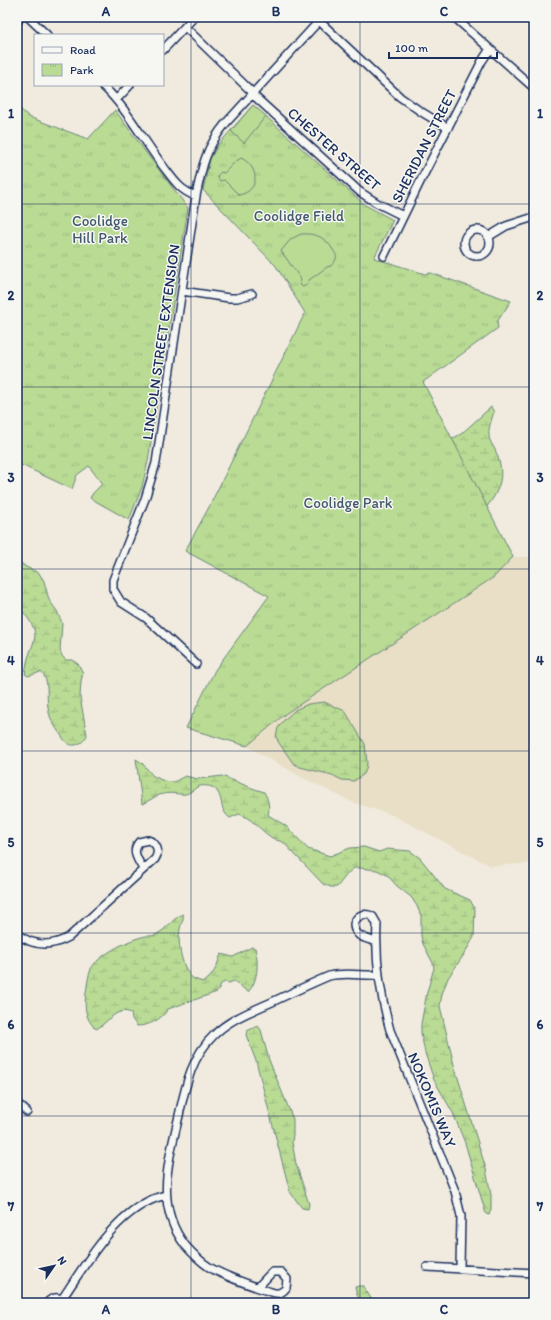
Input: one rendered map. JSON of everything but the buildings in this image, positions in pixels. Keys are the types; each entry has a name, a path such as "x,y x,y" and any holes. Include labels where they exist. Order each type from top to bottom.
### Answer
{"street":[{"path":"17,22 21,17"},
{"path":"28,17 46,34"},
{"path":"164,49 194,17"},
{"path":"456,18 533,85"},
{"path":"317,19 400,97 424,114 448,128"},
{"name":"LINCOLN STREET EXTENSION","path":"196,664 146,618 121,602 114,593 112,584 113,576 145,499 156,463 196,196 202,168 210,144 223,126 317,19"},
{"name":"CHESTER STREET","path":"185,27 252,93 360,192 377,204 403,216"},
{"name":"SHERIDAN STREET","path":"384,256 482,61 490,49"},
{"path":"103,86 116,100 176,183 186,192 196,196"},
{"path":"116,100 129,86"},
{"path":"488,237 506,226 534,217"},
{"path":"182,291 229,298 252,294"},
{"path":"17,934 26,940 41,944 48,945 62,941 74,933 143,869"},
{"name":"NOKOMIS WAY","path":"376,942 378,974 383,1004 390,1030 455,1191 461,1216 460,1268"},
{"path":"258,1287 216,1271 208,1266 193,1254 175,1231 169,1214 166,1195 168,1163 185,1086 201,1050 214,1035 230,1022 329,976 344,973 366,976 378,974"},
{"path":"17,1103 27,1112"},
{"path":"47,1303 54,1298 64,1301 92,1254 119,1224 146,1202 166,1195"},
{"path":"427,1267 534,1273"}],"shaded area":[{"path":"513,557 534,557 534,863 491,866 392,815 352,802 303,778 247,746 285,714 494,577"}],"green space":[{"name":"Coolidge Park","path":"253,105 365,205 393,220 374,258 425,274 431,273 511,301 497,322 498,328 423,382 513,557 494,577 285,714 247,746 186,728 215,670 269,596 185,551 208,509 305,313 276,266 203,190 210,159 218,145"},
{"path":"253,105 266,116 244,143 231,131"},
{"name":"Coolidge Hill Park","path":"17,106 29,117 88,139 115,110 188,208 148,461 142,487 129,520 90,498 102,484 89,466 77,475 72,489 17,463"},
{"path":"241,158 252,167 255,178 251,189 246,193 239,195 224,180 220,181 217,176 221,172 224,173"},
{"path":"301,234 311,234 320,237 327,242 336,256 336,260 331,266 327,267 309,280 308,284 303,287 300,285 301,279 281,251 291,239"},
{"path":"402,332 446,442 461,434 491,407 494,412 489,437 499,461 501,478 492,500 481,514 334,607"},
{"path":"17,560 26,567 39,573 44,581 49,600 57,611 62,623 60,650 62,656 66,660 72,660 78,664 83,673 80,697 87,735 82,742 77,744 70,745 66,742 53,722 47,703 47,684 44,675 41,672 28,676 25,674 35,632 27,616 17,605"},
{"path":"324,702 345,711 365,744 367,763 366,769 364,774 354,781 342,780 332,775 300,767 293,763 276,737 278,728 295,710 308,704"},
{"path":"136,759 142,763 153,776 164,781 174,782 185,776 198,779 222,776 264,792 267,797 269,809 268,815 286,826 308,849 330,856 350,848 364,847 379,852 387,849 410,851 420,858 445,889 470,900 475,909 474,937 448,978 442,994 440,1006 454,1065 486,1169 491,1195 491,1209 489,1215 486,1214 465,1143 453,1113 434,1080 425,1053 421,1033 421,1024 427,992 434,968 421,936 421,916 411,897 397,886 387,875 377,870 354,868 337,887 331,887 323,884 283,842 271,837 251,820 239,814 230,818 224,812 216,789 212,787 200,786 186,794 170,793 161,795 142,804"},
{"path":"183,914 179,942 181,956 186,970 190,975 194,979 203,982 212,974 221,954 233,957 252,947 255,948 257,972 254,983 248,992 234,981 229,983 225,982 221,984 217,992 168,1009 159,1019 142,1026 137,1026 132,1019 131,1013 126,1011 112,1016 96,1029 87,1017 85,1003 88,978 94,964 106,954 121,945 144,936 152,936 161,932 176,918"},
{"path":"258,1026 261,1030 269,1060 293,1119 292,1142 296,1164 309,1204 308,1209 302,1208 290,1192 256,1061 246,1035 247,1031"},
{"path":"363,1286 374,1303 360,1303 355,1287"}],"park label":[{"name":"Coolidge Field","path":"299,216"}]}
